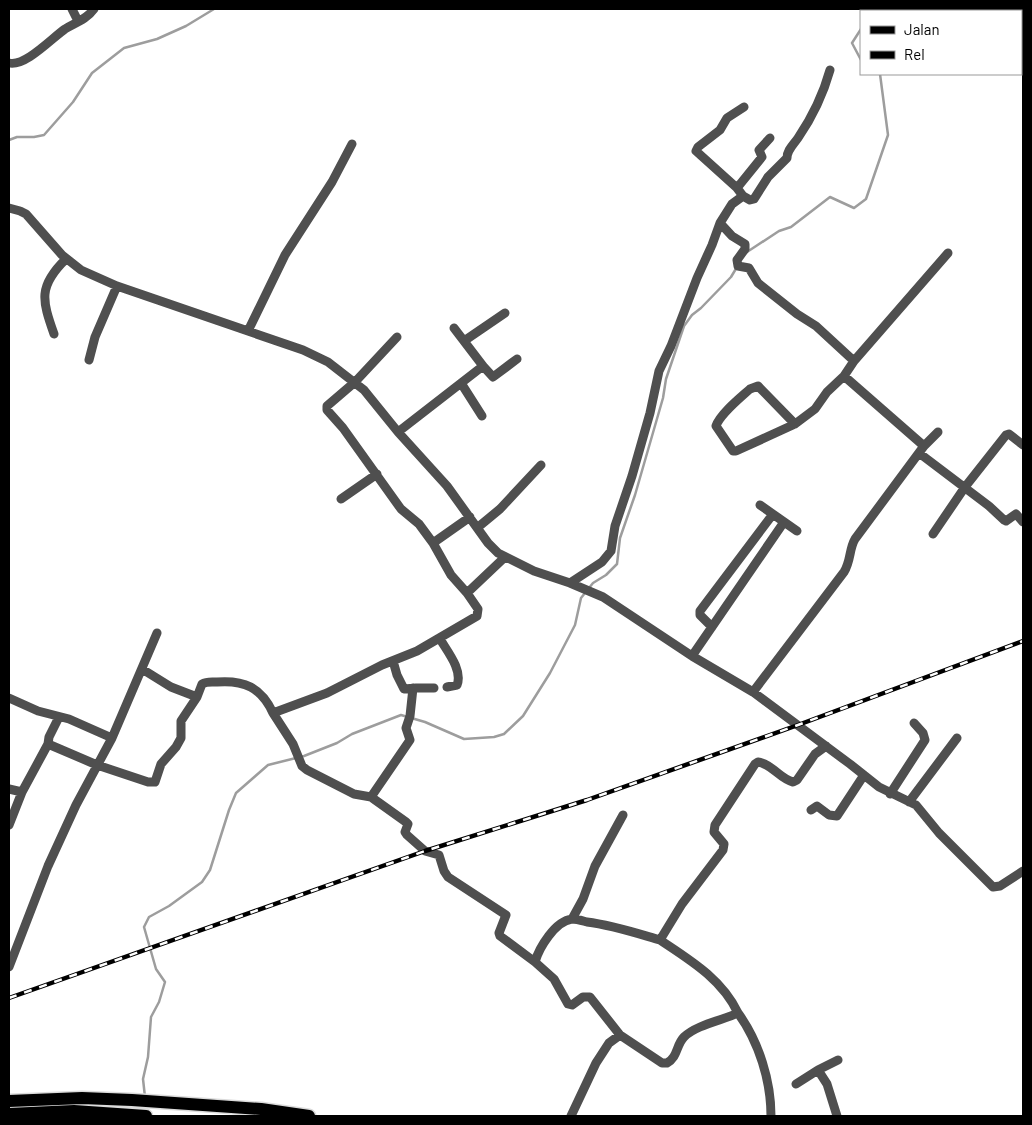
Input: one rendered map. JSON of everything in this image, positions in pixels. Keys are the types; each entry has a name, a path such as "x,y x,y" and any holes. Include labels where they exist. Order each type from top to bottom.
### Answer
{"main road":[{"path":"9,1101 82,1098 132,1100 261,1109 308,1116"},
{"path":"9,1114 74,1111 146,1116"}],"street":[{"path":"72,9 78,22"},
{"path":"9,63 18,62 78,22 94,9"},
{"path":"744,107 727,118 720,130 711,139 698,147 696,151 740,192 752,200 772,171 785,160 787,152 810,119 821,99 830,70"},
{"path":"570,583 606,559 611,551 615,526 650,413 659,371 720,223 762,157 759,150 770,138"},
{"path":"248,331 285,255 332,182 352,144"},
{"path":"9,208 14,208 26,214 66,259 81,270 117,286 318,356 338,369 355,382 374,402 398,432 442,480 496,551 505,558 603,597 692,656 753,692 890,794 918,808 945,840 993,887 1000,886 1023,871"},
{"path":"720,223 732,236 745,244 745,249 737,260 738,266 749,268 758,282 797,314 816,326 854,361"},
{"path":"795,424 758,386 755,386 750,388 718,420 716,426 735,451 795,424 815,409 827,392 844,376 854,361 948,253"},
{"path":"54,334 46,311 46,287 55,269 66,259"},
{"path":"89,360 95,337 117,286"},
{"path":"464,341 505,312"},
{"path":"454,328 493,377 517,359"},
{"path":"272,712 327,693 418,651 477,616 478,609 450,575 433,544 414,518 401,509 377,474 327,410 327,406 355,382 397,337"},
{"path":"398,432 484,366"},
{"path":"844,376 954,480 989,506 1004,520 1006,521 1016,514 1023,522"},
{"path":"461,383 482,416"},
{"path":"753,692 844,572 849,563 851,548 855,539 922,450 938,432"},
{"path":"933,534 964,487 1007,434 1023,445"},
{"path":"478,528 500,509 541,465"},
{"path":"340,499 377,474"},
{"path":"760,505 797,531"},
{"path":"712,627 700,615 700,611 773,514"},
{"path":"433,544 470,517"},
{"path":"692,656 784,522"},
{"path":"466,593 505,558"},
{"path":"9,967 48,866 76,806 112,738 157,633"},
{"path":"440,639 457,670 457,685 447,687"},
{"path":"393,661 402,688 405,690 412,688 434,688"},
{"path":"142,669 171,687 197,697"},
{"path":"48,744 97,765 148,782 154,782 161,764 176,747 181,738 181,721 197,697 199,687 204,682 238,682 257,692 266,700 293,744 302,766 354,794 371,797 406,822 408,824 405,832 407,835 425,852 439,855 448,876 506,915 499,933 500,936 554,979 568,1004 572,1005 583,997 590,997 620,1035 662,1063 667,1063 674,1056 681,1040 689,1033 738,1013"},
{"path":"371,797 410,740 406,728 410,716 412,688"},
{"path":"9,698 38,711 69,719 112,738"},
{"path":"9,825 22,792 48,744 49,737 59,717"},
{"path":"890,794 926,740 914,723"},
{"path":"909,802 957,738"},
{"path":"660,940 682,904 723,850 724,844 714,832 715,824 755,764 758,762 764,764 785,780 793,782 815,754 826,746"},
{"path":"811,810 817,806 828,816 837,816 864,775"},
{"path":"9,789 22,792"},
{"path":"572,919 583,899 595,866 623,815"},
{"path":"535,962 540,946 550,934 561,924 572,919 617,928 660,940 702,969 731,998 749,1029 765,1072 772,1116"},
{"path":"571,1116 596,1063 609,1043 620,1035"},
{"path":"796,1084 838,1060"},
{"path":"818,1070 827,1084 837,1116"}],"waterway":[{"path":"9,140 17,137 44,135 73,102 92,73 124,48 157,39 186,26 214,9"},
{"path":"860,31 852,43 860,58"},
{"path":"747,252 779,231 791,227 830,197 854,208 866,199 888,135 880,75"},
{"path":"145,1097 143,1079 148,1057 151,1017 159,1002 165,982 156,969 144,927 149,917 169,906 202,882 210,870 236,793 268,765 304,756 337,743 352,734 401,715 425,722 464,739 494,737 504,734 523,716 550,673 575,625 581,598 593,583 606,575 617,564 620,538 635,495 663,398 666,379 684,326 692,315 731,277 737,267"}],"railway":[{"path":"9,998 425,851 587,800 798,725 1023,641"}]}
